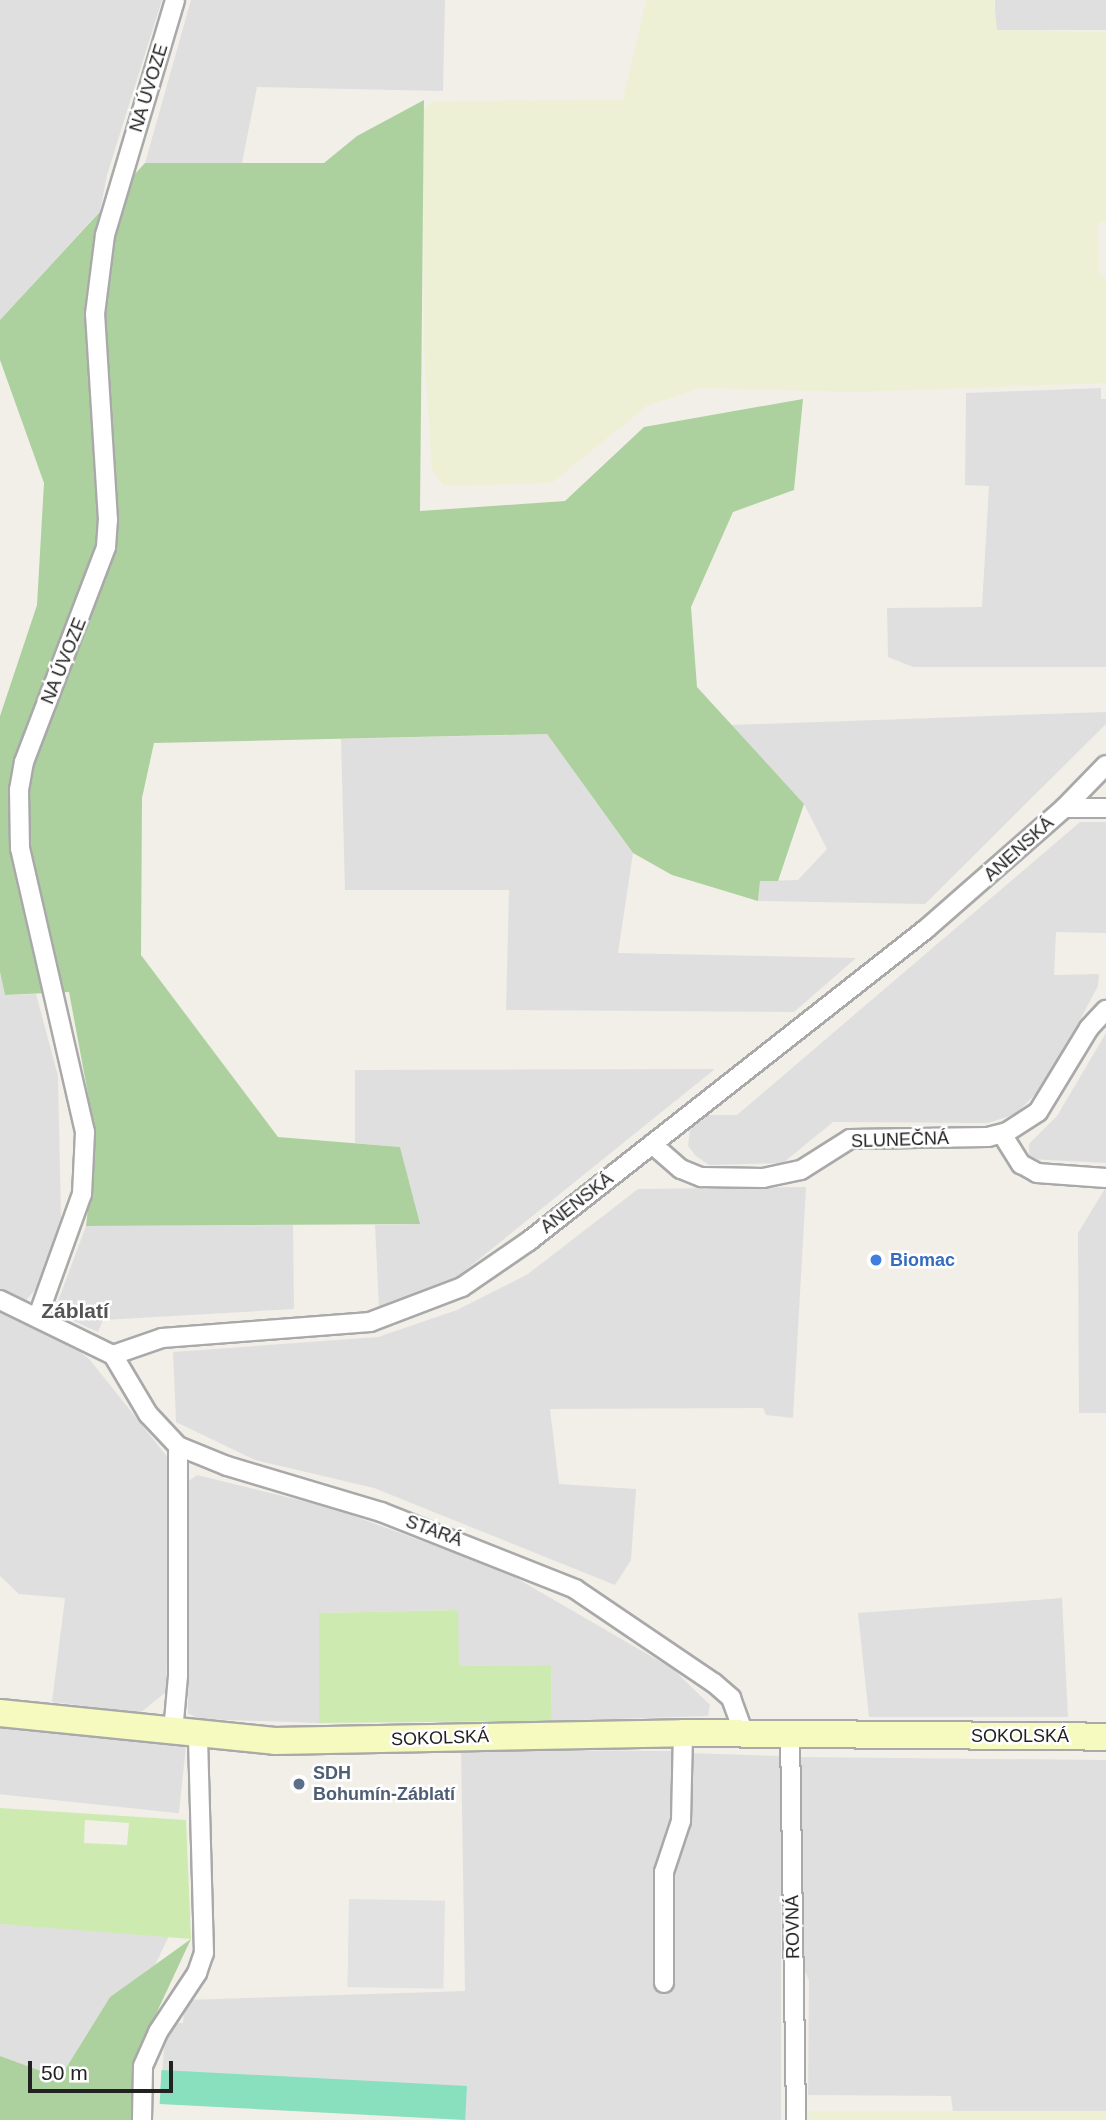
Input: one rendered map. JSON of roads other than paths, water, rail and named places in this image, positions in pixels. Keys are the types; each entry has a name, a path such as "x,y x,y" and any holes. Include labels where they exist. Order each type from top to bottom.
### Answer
{"main road":[{"name":"SOKOLSKÁ","path":"0,1713 185,1734 275,1741 683,1733 1106,1737"}],"street":[{"name":"NA ÚVOZE","path":"38,1316 82,1194 85,1132 20,848 19,790 23,762 106,547 95,314 103,248 175,0"},
{"name":"ANENSKÁ","path":"113,1355 155,1339 370,1322 426,1304 462,1287 529,1241 926,929 1064,808 1106,765"},
{"name":"ANENSKÁ","path":"1064,808 1106,808"},
{"name":"SLUNEČNÁ","path":"652,1144 681,1169 722,1179 781,1176 801,1170 850,1139 1002,1134 1038,1112 1089,1028 1106,1010"},
{"path":"1002,1134 1021,1164 1037,1173 1106,1178"},
{"path":"0,1300 38,1316 113,1355"},
{"name":"STARÁ","path":"113,1355 148,1414 178,1446 227,1466 381,1512 555,1579 605,1606 714,1683 731,1698 744,1733"},
{"path":"142,2120 143,2066 158,2032 197,1973 204,1953 178,1676 178,1446"},
{"path":"664,1983 664,1872 681,1821 683,1733"},
{"name":"ROVNÁ","path":"790,1734 796,2120"}],"place":[{"name":"Biomac","path":"876,1260"},
{"name":"SDH Bohumín-Záblatí","path":"299,1784"}],"district":[{"name":"Záblatí","path":"75,1311"}]}
